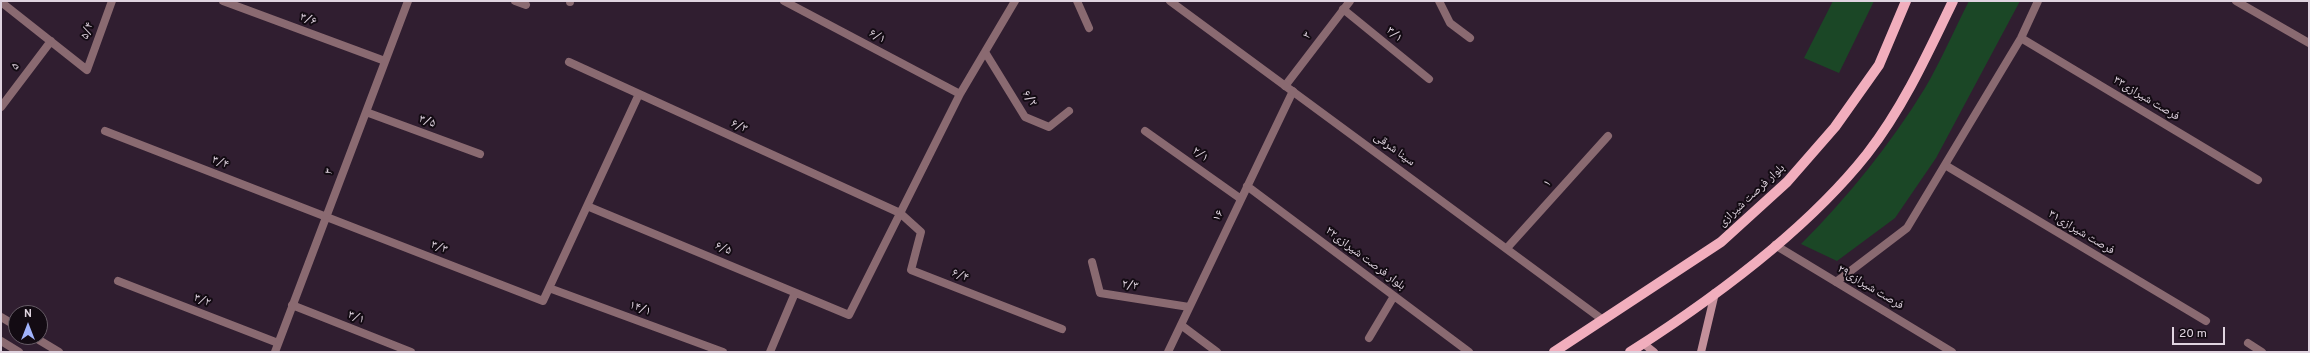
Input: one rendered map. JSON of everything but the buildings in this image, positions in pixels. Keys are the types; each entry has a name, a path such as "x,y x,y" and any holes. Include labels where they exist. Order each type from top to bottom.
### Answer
{"main road":[{"name":"بلوار فرصت شیرازی","path":"1554,352 1722,242 1788,182 1835,127 1879,65 1906,1"},
{"path":"1630,352 1644,344 1715,293 1814,212 1867,154 1913,82 1953,1"},
{"path":"1701,352 1715,293"},
{"path":"1644,344 1654,352"}],"street":[{"name":"۵/۴","path":"51,41 87,70 112,1"},
{"name":"۳/۶","path":"222,1 385,61"},
{"name":"۳","path":"275,352 408,1"},
{"path":"515,1 526,5"},
{"name":"۶/۱","path":"784,1 960,94"},
{"path":"900,213 960,94 1015,1"},
{"path":"1077,1 1089,28"},
{"name":"سینا شرقی","path":"1170,1 1604,320"},
{"name":"۳","path":"1285,86 1350,1"},
{"path":"1439,1 1450,23 1470,38"},
{"path":"1836,282 1907,228 2021,38 2038,1"},
{"path":"2236,1 2309,43"},
{"path":"1,2 51,41"},
{"name":"۳/۱","path":"1343,10 1429,79"},
{"name":"فرصت شیرازی۳۳","path":"2021,38 2258,180"},
{"name":"۵","path":"1,107 51,41"},
{"name":"۶/۲","path":"985,52 1025,117 1049,128 1069,111"},
{"name":"۶/۳","path":"569,62 900,213"},
{"name":"۱۶","path":"1168,352 1293,91"},
{"path":"549,288 639,94"},
{"name":"۳/۵","path":"366,112 480,154"},
{"name":"۳/۴","path":"105,131 326,217"},
{"name":"۲/۱","path":"1145,131 1241,199"},
{"name":"۱","path":"1506,248 1608,136"},
{"name":"فرصت شیرازی۳۱","path":"1945,165 2206,321"},
{"name":"بلوار فرصت شیرازی۲۲","path":"1247,186 1469,352"},
{"name":"۶/۵","path":"587,206 849,315 900,213"},
{"name":"۶/۴","path":"900,213 921,232 911,270 1062,329"},
{"name":"۳/۳","path":"326,217 543,301 549,288"},
{"name":"فرصت شیرازی۲۹","path":"1775,245 1952,352"},
{"name":"۲/۳","path":"1092,262 1100,293 1189,307"},
{"name":"۳/۲","path":"118,281 278,343"},
{"name":"۱۴/۱","path":"549,288 723,352"},
{"path":"770,352 795,293"},
{"path":"1369,338 1394,296"},
{"name":"۳/۱","path":"292,306 411,352"},
{"path":"1181,325 1217,352"},
{"path":"1,341 19,352"},
{"path":"2248,343 2262,352"},
{"path":"47,345 59,352"}],"green space":[{"path":"1833,1 1874,1 1839,73 1804,58"},
{"path":"1969,1 2020,1 1936,158 1895,218 1837,261 1801,244 1868,170 1912,109 1931,78"}]}
